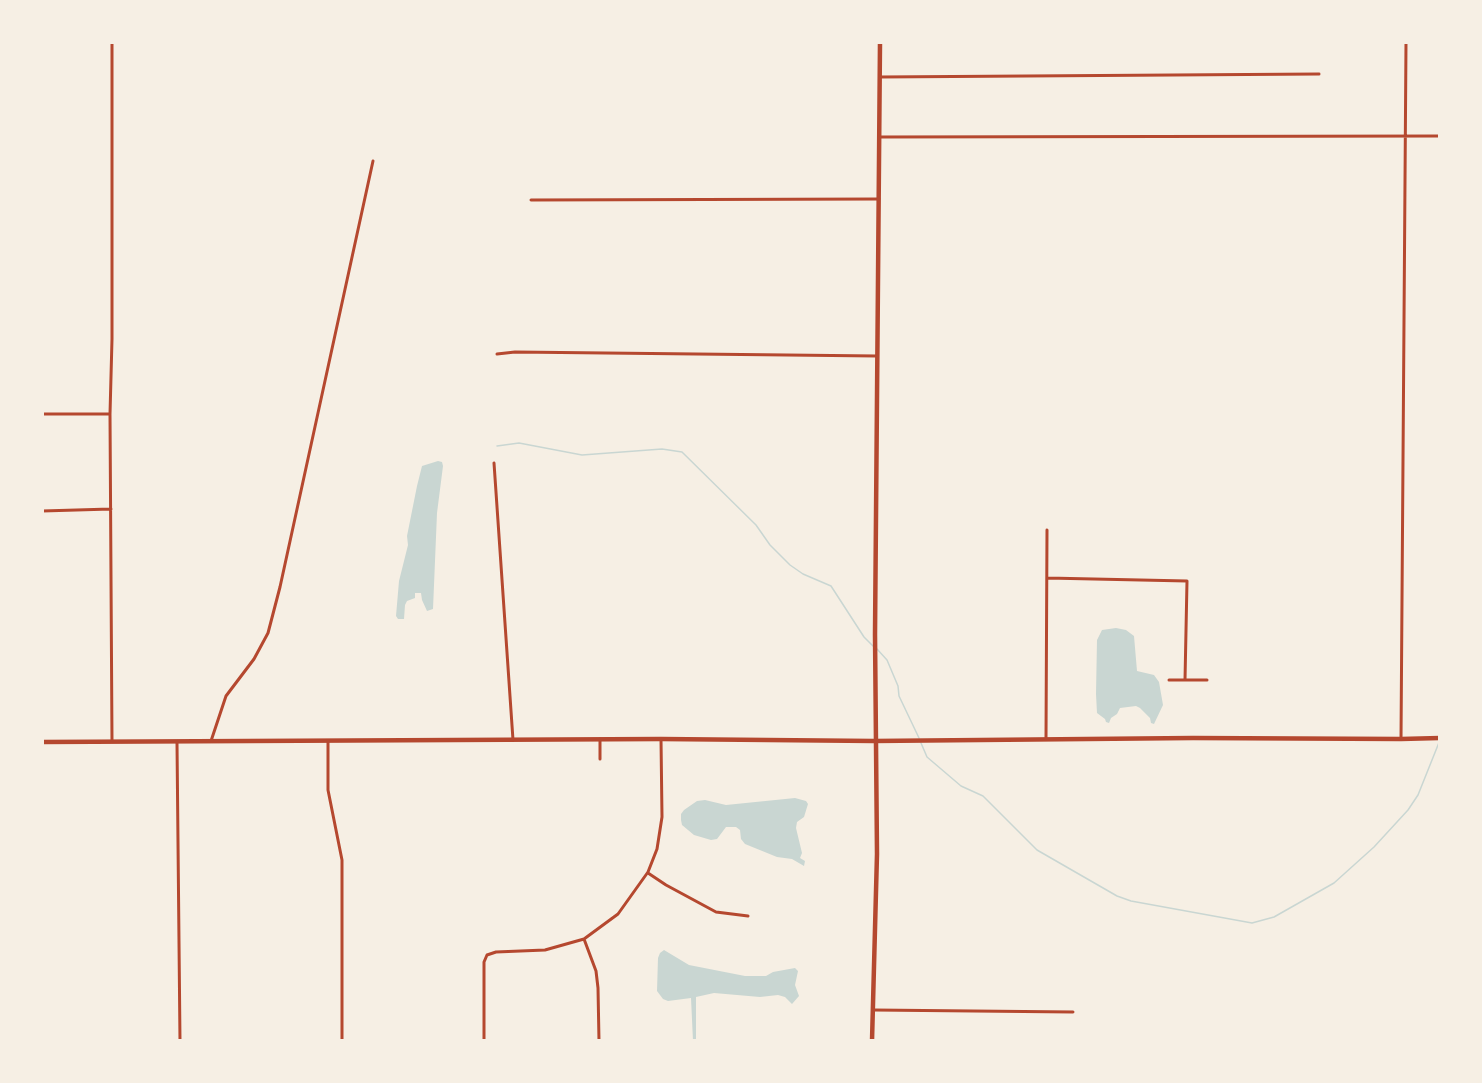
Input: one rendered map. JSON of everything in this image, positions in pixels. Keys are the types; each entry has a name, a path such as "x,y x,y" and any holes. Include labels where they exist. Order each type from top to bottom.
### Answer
{"street":[{"path":"112,42 110,414 112,743"},
{"path":"872,1041 877,854 874,634 880,42"},
{"path":"1401,739 1406,42"},
{"path":"880,77 1319,74"},
{"path":"879,137 1440,136"},
{"path":"210,743 226,696 254,659 268,633 373,161"},
{"path":"531,200 879,199"},
{"path":"496,354 515,352 877,356"},
{"path":"42,414 110,414"},
{"path":"494,463 513,740"},
{"path":"42,511 111,509"},
{"path":"1046,738 1047,530"},
{"path":"1047,578 1187,581 1185,680"},
{"path":"1169,680 1207,680"},
{"path":"42,742 1440,738"},
{"path":"484,1041 484,962 486,957 496,952 545,950 584,939 618,914 648,873 657,849 662,817 661,739"},
{"path":"600,740 600,759"},
{"path":"328,742 328,790 342,860 342,1041"},
{"path":"177,743 180,1041"},
{"path":"648,873 716,912 748,916"},
{"path":"584,939 592,959 598,988 599,1041"},
{"path":"874,1010 1073,1012"}],"shaded area":[{"path":"442,462 443,466 437,513 433,609 427,611 421,593 415,593 415,598 407,601 405,605 404,619 398,619 396,616 399,581 422,466"},
{"path":"1116,628 1126,630 1134,636 1137,671 1154,675 1159,682 1163,705 1154,724 1136,706 1120,708 1109,723 1097,713 1097,640 1102,630"},
{"path":"795,798 806,801 808,804 804,817 797,822 796,828 802,853 800,858 805,861 804,866 792,859 777,857 745,844 741,839 740,830 736,827 726,827 717,839 711,840 694,835 682,825 681,814 697,801 705,800 726,805"},
{"path":"664,950 689,965 745,976 766,976 773,972 795,968 798,971 795,985 799,996 792,1004 785,997 778,995 760,997 714,993 696,997 696,1041 693,1041 691,998 668,1001 663,999 657,991 658,958"}],"waterway":[{"path":"497,446 519,443 582,455 662,449 682,452 756,525 770,545 790,565 803,574 831,586 864,637 873,646"},
{"path":"877,649 887,660 898,686 899,696 919,738"},
{"path":"921,743 927,757 961,786 983,796 1037,850 1117,896 1131,901 1252,923 1274,917 1334,883 1374,847 1408,810 1418,795 1440,740"}]}
